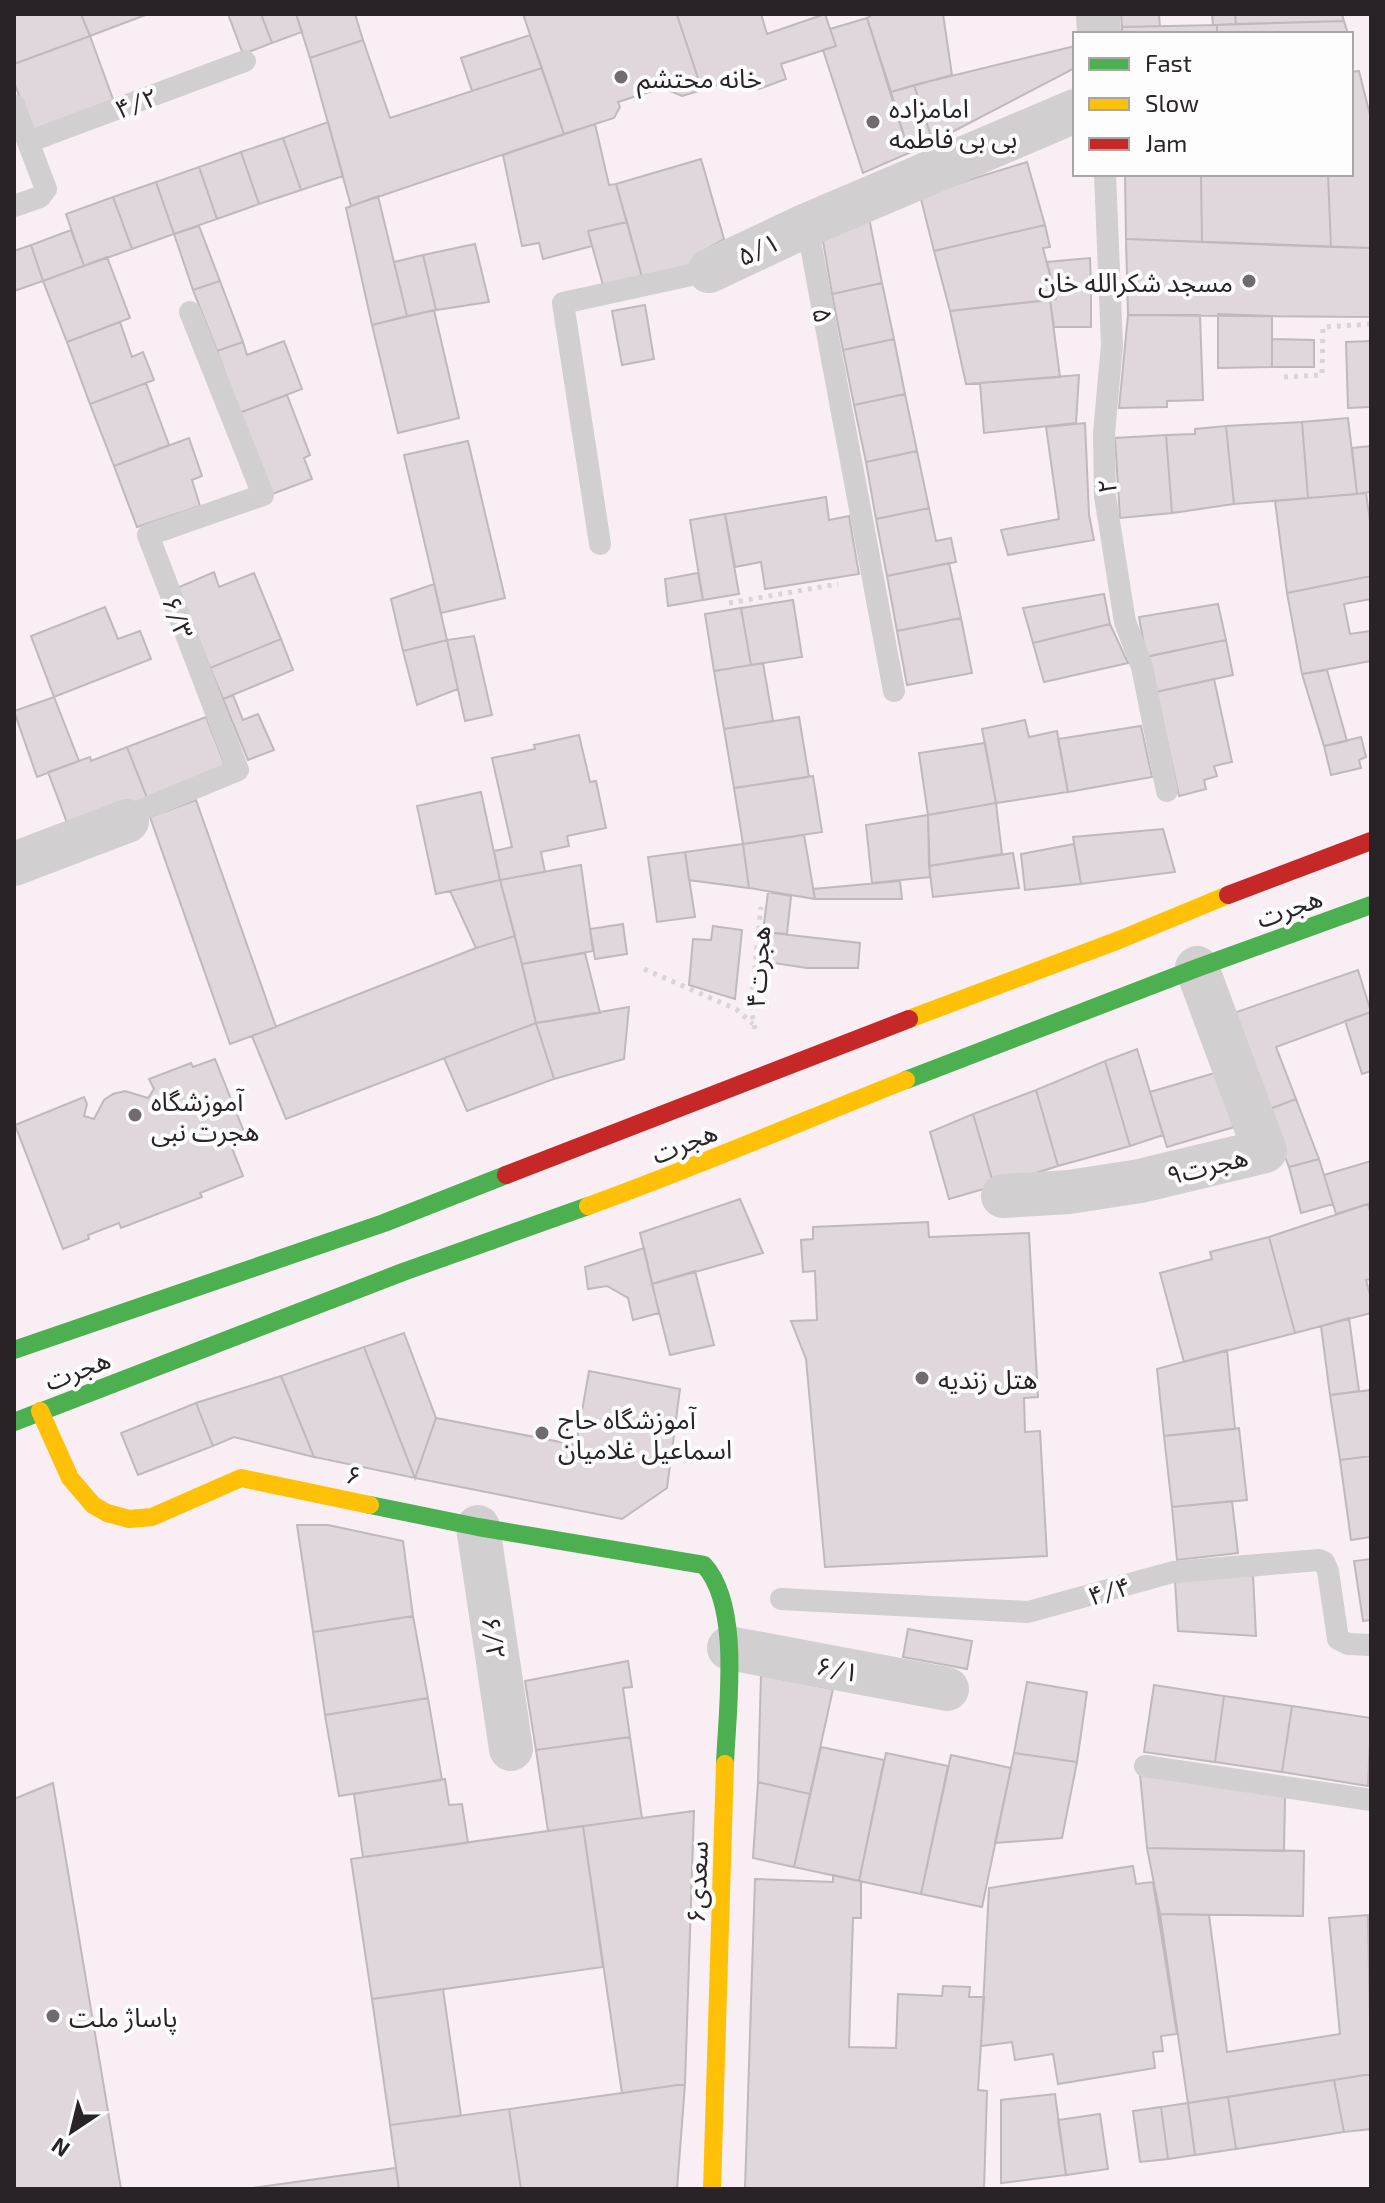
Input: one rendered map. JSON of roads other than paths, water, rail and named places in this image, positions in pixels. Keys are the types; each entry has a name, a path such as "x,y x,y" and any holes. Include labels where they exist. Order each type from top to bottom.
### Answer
{"main road":[{"name":"هجرت","path":"14,1350 384,1223 772,1070 1104,946 1196,907 1371,841"},
{"name":"هجرت","path":"14,1422 403,1272 686,1171 791,1125 1197,968 1371,905"},
{"name":"۶","path":"40,1411 62,1463 87,1502 109,1516 136,1520 158,1516 222,1484 241,1478 478,1527 704,1565 717,1577"},
{"name":"سعدی۶","path":"712,2189 729,1648 723,1593 717,1577"}],"street":[{"path":"807,225 1073,112"},
{"name":"۵/۱","path":"709,271 807,225"},
{"name":"۶/۳","path":"14,864 127,821"},
{"name":"هجرت۹","path":"1003,1196 1069,1192 1140,1181 1265,1151 1197,968"},
{"name":"۶/۲","path":"478,1527 511,1749"},
{"name":"۶/۱","path":"729,1648 947,1689"}],"lane":[{"name":"۴/۲","path":"28,142 245,61"},
{"path":"14,105 46,189 40,197 14,206"},
{"name":"۲","path":"1105,176 1112,345 1104,433 1105,496 1125,622 1142,667 1167,791"},
{"name":"۵","path":"807,225 894,691"},
{"path":"600,544 563,303 709,271"},
{"name":"۶/۳","path":"127,821 144,809 238,770 148,535 263,495 190,312"},
{"name":"۴/۴","path":"781,1599 1028,1612 1173,1572 1319,1560 1324,1562 1328,1571 1338,1639 1348,1644 1371,1645"},
{"path":"1145,1766 1371,1800"}],"place":[{"name":"خانه محتشم","path":"621,77"},
{"name":"امامزاده بی بی فاطمه","path":"873,122"},
{"name":"مسجد شکرالله خان","path":"1249,281"},
{"name":"آموزشگاه هجرت نبی","path":"135,1115"},
{"name":"هتل زندیه","path":"922,1378"},
{"name":"آموزشگاه حاج اسماعیل غلامیان","path":"542,1433"},
{"name":"پاساژ ملت","path":"53,2016"}]}
